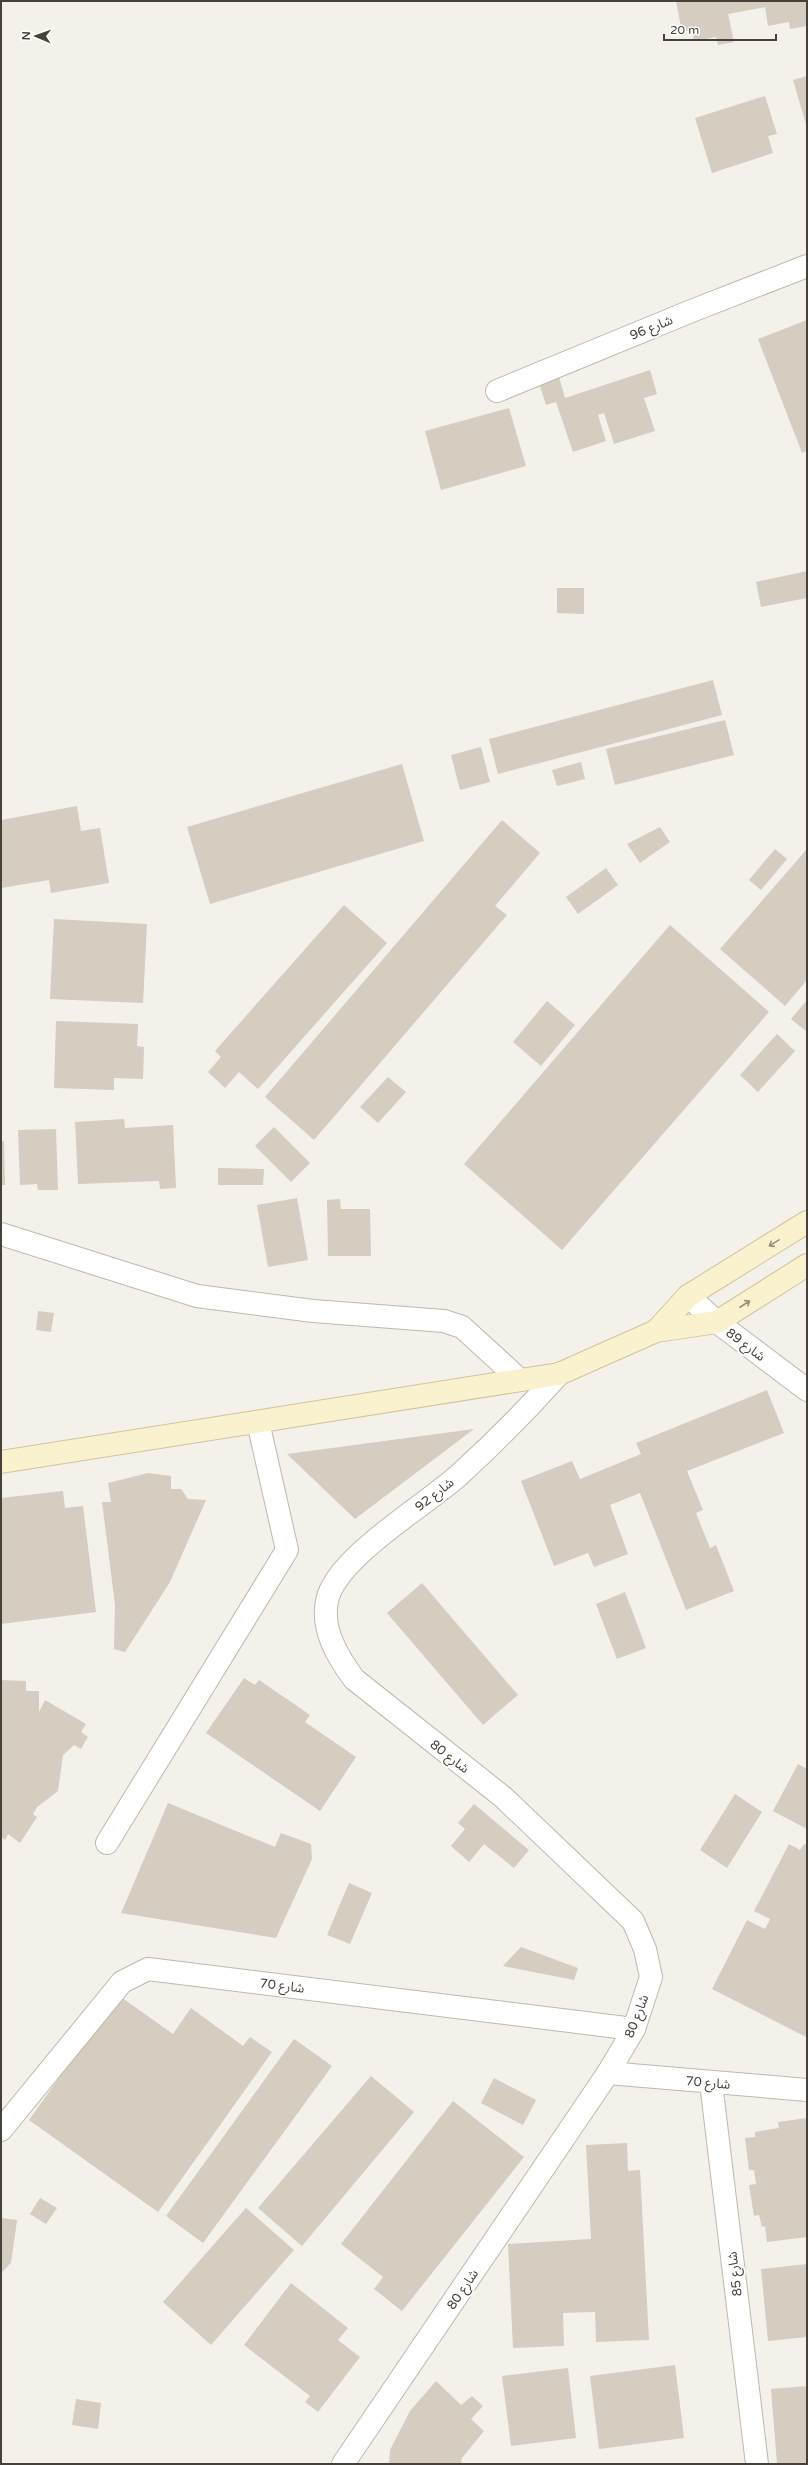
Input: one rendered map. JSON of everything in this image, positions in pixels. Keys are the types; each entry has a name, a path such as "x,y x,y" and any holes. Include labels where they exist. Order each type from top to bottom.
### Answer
{"street":[{"name":"شارع 96","path":"497,391 807,266"},
{"path":"656,1331 688,1296 807,1222"},
{"path":"1,1234 197,1296 313,1311 444,1321 462,1327 520,1380"},
{"path":"1,1462 559,1374 656,1331 717,1322 807,1265"},
{"name":"شارع 89","path":"688,1296 717,1322 807,1390"},
{"name":"شارع 92","path":"326,1621 327,1601 342,1572 376,1540 457,1476 527,1410 559,1374"},
{"path":"107,1843 287,1550 258,1422"},
{"name":"شارع 80","path":"326,1621 330,1639 341,1661 354,1679 503,1797 632,1921 645,1949 650,1977 634,2029 608,2073 344,2463"},
{"name":"شارع 70","path":"1,2130 122,1982 148,1969 634,2029"},
{"name":"شارع 70","path":"608,2073 807,2090"},
{"name":"شارع 85","path":"711,2083 757,2464"}],"building":[{"path":"676,1 807,1 807,26 790,29 789,22 768,26 765,7 728,14 734,42 718,45 716,37 694,41 692,30 682,32"},
{"path":"807,76 807,128 793,80"},
{"path":"765,96 777,134 768,136 773,153 712,173 695,118"},
{"path":"807,320 807,451 802,453 758,339"},
{"path":"650,370 657,394 644,398 655,431 614,444 604,413 598,415 606,441 573,452 556,402 546,405 539,383 559,377 565,398"},
{"path":"509,408 526,466 441,490 425,431"},
{"path":"807,571 807,598 761,607 756,582"},
{"path":"557,588 584,588 584,614 557,613"},
{"path":"713,680 722,715 498,774 489,739"},
{"path":"725,720 734,755 615,785 606,749"},
{"path":"481,747 490,782 460,790 451,755"},
{"path":"581,762 585,779 557,786 552,770"},
{"path":"402,764 424,841 210,904 187,827"},
{"path":"77,806 81,831 100,828 109,883 51,893 49,880 1,888 1,820"},
{"path":"502,820 540,853 495,906 507,915 314,1140 265,1097"},
{"path":"660,827 670,842 640,863 627,844"},
{"path":"775,849 787,859 761,890 749,880"},
{"path":"807,849 807,980 785,1006 720,949"},
{"path":"606,868 618,885 578,914 566,897"},
{"path":"344,905 387,943 258,1089 239,1072 225,1088 208,1072 221,1057 215,1051"},
{"path":"54,919 147,924 143,1003 50,999"},
{"path":"670,925 769,1012 562,1250 464,1164"},
{"path":"807,1000 807,1032 791,1019"},
{"path":"547,1001 575,1025 541,1066 513,1042"},
{"path":"56,1021 138,1024 137,1046 144,1047 143,1079 114,1078 114,1090 54,1088"},
{"path":"777,1034 795,1051 758,1092 740,1075"},
{"path":"388,1077 406,1092 378,1123 360,1107"},
{"path":"124,1119 125,1128 173,1125 176,1188 160,1189 159,1181 78,1184 75,1122"},
{"path":"274,1127 310,1163 291,1182 255,1146"},
{"path":"56,1129 58,1190 38,1190 37,1184 20,1185 18,1130"},
{"path":"1,1141 4,1141 5,1185 1,1185"},
{"path":"218,1168 264,1169 263,1185 218,1185"},
{"path":"297,1198 308,1260 268,1267 257,1205"},
{"path":"340,1199 341,1209 370,1209 371,1256 328,1256 327,1200"},
{"path":"38,1311 54,1313 51,1332 36,1330"},
{"path":"767,1390 784,1433 687,1471 703,1510 696,1513 710,1548 716,1545 734,1591 686,1610 640,1493 610,1505 628,1554 594,1567 588,1553 554,1566 521,1481 572,1461 580,1479 641,1454 636,1443"},
{"path":"474,1429 355,1519 287,1454"},
{"path":"148,1473 171,1476 171,1489 181,1489 188,1499 206,1500 170,1582 125,1652 114,1649 115,1605 102,1502 111,1502 108,1483"},
{"path":"63,1491 65,1508 83,1506 96,1612 1,1624 1,1498"},
{"path":"422,1583 518,1695 483,1725 387,1613"},
{"path":"625,1592 646,1648 617,1659 596,1604"},
{"path":"244,1678 255,1685 259,1680 310,1715 305,1722 356,1757 320,1811 206,1733"},
{"path":"1,1680 26,1681 26,1691 39,1691 39,1712 45,1700 86,1724 81,1732 88,1737 81,1749 74,1745 63,1755 58,1791 37,1807 33,1814 37,1817 20,1843 8,1834 5,1840 1,1837"},
{"path":"798,1764 807,1769 807,1829 773,1811"},
{"path":"735,1794 762,1812 727,1868 700,1850"},
{"path":"168,1803 275,1847 281,1833 311,1844 312,1859 276,1938 121,1913"},
{"path":"474,1804 529,1850 514,1868 484,1844 469,1862 451,1846 465,1829 458,1823"},
{"path":"789,1844 800,1850 804,1844 807,1845 806,2037 712,1989 747,1920 765,1929 770,1919 754,1911"},
{"path":"349,1883 372,1893 350,1944 327,1935"},
{"path":"521,1947 578,1968 574,1980 503,1966"},
{"path":"118,1995 173,2034 191,2008 243,2046 250,2037 272,2052 158,2212 29,2120"},
{"path":"294,2039 332,2066 203,2243 166,2216"},
{"path":"371,2076 414,2112 302,2246 258,2208"},
{"path":"494,2078 536,2100 523,2125 481,2103"},
{"path":"453,2101 524,2157 402,2311 374,2289 383,2277 341,2244"},
{"path":"807,2118 807,2237 767,2242 765,2226 762,2227 759,2215 754,2216 749,2185 756,2184 754,2170 749,2170 745,2138 755,2137 755,2132 779,2128 778,2122"},
{"path":"627,2143 628,2171 640,2170 649,2340 596,2342 595,2312 563,2313 564,2346 513,2348 508,2244 591,2239 586,2145"},
{"path":"40,2198 57,2208 46,2224 30,2214"},
{"path":"246,2208 294,2250 211,2345 163,2302"},
{"path":"1,2218 17,2220 11,2263 1,2273"},
{"path":"807,2264 807,2337 768,2341 761,2269"},
{"path":"291,2283 348,2328 338,2340 360,2357 318,2412 305,2402 310,2396 244,2345"},
{"path":"675,2365 684,2438 599,2449 590,2376"},
{"path":"568,2368 576,2438 511,2446 502,2376"},
{"path":"436,2381 461,2405 472,2396 483,2406 471,2419 484,2431 462,2458 461,2464 389,2464 390,2450 410,2411"},
{"path":"807,2386 807,2464 777,2464 771,2389"},
{"path":"76,2399 101,2403 98,2429 72,2425"}]}
